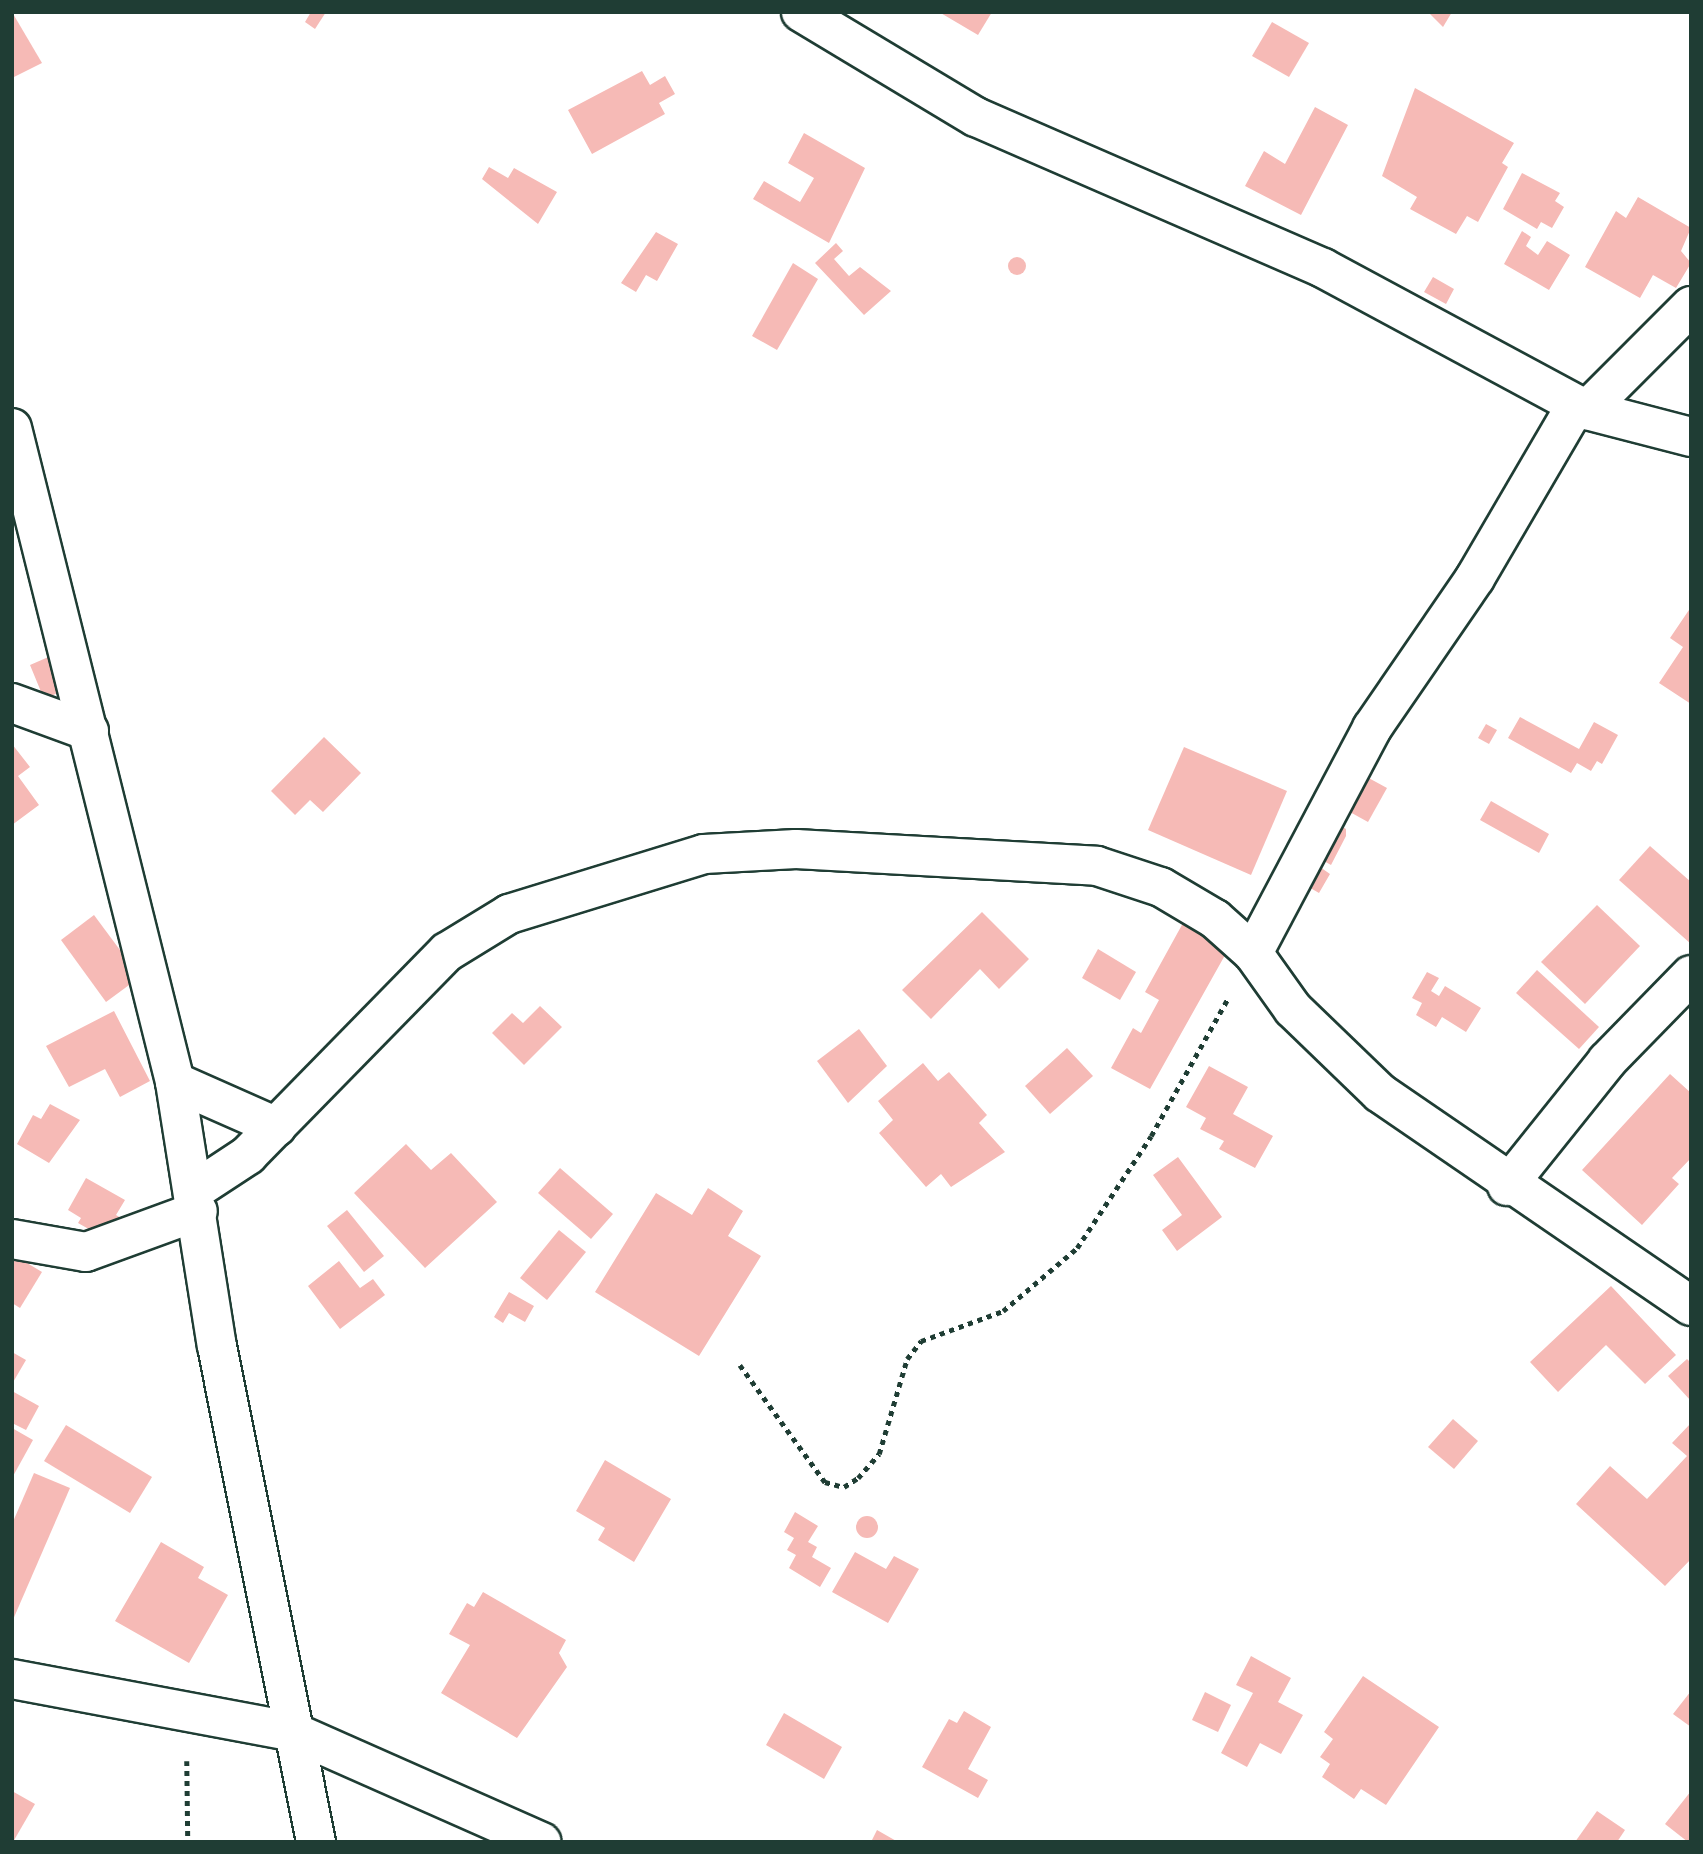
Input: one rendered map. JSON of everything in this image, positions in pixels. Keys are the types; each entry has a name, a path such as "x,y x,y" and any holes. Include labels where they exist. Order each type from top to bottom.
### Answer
{"street":[{"path":"801,12 976,117 1323,268 1581,408 1691,437"},
{"path":"1253,953 1372,728 1482,566 1581,408 1691,306"},
{"path":"12,428 175,1082 197,1201 217,1346 316,1842"},
{"path":"12,703 89,731"},
{"path":"12,1239 86,1252 197,1201 248,1156 447,952 509,914 704,854 796,849 1097,866 1161,887 1215,919 1253,953 1293,1009 1380,1093 1507,1186 1691,1306"},
{"path":"1507,1186 1607,1061 1691,975"},
{"path":"175,1082 276,1126"},
{"path":"12,1679 292,1731 542,1842"}],"path":[{"path":"740,1365 825,1482 844,1487 858,1478 879,1454 907,1359 921,1340 1003,1311 1077,1248 1151,1136 1253,953"},
{"path":"185,1711 188,1842"}],"building":[{"path":"12,12 42,63 12,78"},
{"path":"311,12 326,12 315,29 305,22"},
{"path":"939,12 992,12 978,35"},
{"path":"1428,12 1452,12 1443,27"},
{"path":"1272,22 1309,43 1289,77 1252,56"},
{"path":"642,71 650,85 665,76 675,94 659,103 665,114 592,154 568,110"},
{"path":"1415,88 1514,143 1502,163 1508,167 1478,222 1467,216 1456,234 1410,209 1417,197 1382,176"},
{"path":"1315,107 1348,125 1301,215 1245,186 1264,151 1285,164"},
{"path":"804,133 865,168 829,243 753,199 764,181 800,202 814,178 788,163"},
{"path":"489,167 508,178 514,168 557,192 538,224 482,179"},
{"path":"1522,173 1560,193 1555,201 1564,207 1552,228 1541,222 1537,229 1503,209"},
{"path":"1638,197 1691,228 1681,251 1691,263 1676,288 1653,275 1640,298 1585,267 1616,211 1626,218"},
{"path":"1522,231 1531,237 1526,246 1538,255 1547,241 1570,255 1549,290 1504,264"},
{"path":"656,232 678,244 657,281 646,275 636,292 621,283"},
{"path":"836,243 843,251 834,259 849,276 860,267 891,291 864,315 815,263"},
{"path":"1017,257 1023,260 1026,266 1023,272 1017,275 1011,272 1008,266 1011,260"},
{"path":"793,263 818,279 777,350 752,336"},
{"path":"1433,277 1454,289 1446,304 1424,292"},
{"path":"1691,607 1691,704 1659,683 1683,647 1670,638"},
{"path":"53,655 62,677 55,680 60,692 44,699 30,665"},
{"path":"1520,717 1579,749 1594,722 1618,735 1602,764 1597,761 1591,771 1577,763 1571,773 1508,738"},
{"path":"1486,724 1497,730 1489,744 1478,738"},
{"path":"324,737 361,773 323,812 310,800 295,815 271,791"},
{"path":"12,744 30,767 18,776 39,805 12,825"},
{"path":"1184,747 1287,791 1251,875 1148,830"},
{"path":"1365,776 1387,788 1368,822 1339,806"},
{"path":"1491,801 1549,834 1539,853 1480,820"},
{"path":"1329,818 1346,829 1346,836 1331,865 1324,861 1320,867 1330,874 1319,893 1300,882"},
{"path":"1650,846 1691,882 1691,944 1619,880"},
{"path":"1597,905 1640,946 1585,1004 1541,962"},
{"path":"982,912 1029,959 999,989 980,969 931,1019 902,990"},
{"path":"94,915 140,977 106,1002 61,940"},
{"path":"1183,923 1229,948 1150,1089 1111,1068 1133,1028 1141,1033 1159,1000 1145,992"},
{"path":"1098,949 1136,972 1120,1000 1082,978"},
{"path":"1537,970 1599,1027 1579,1049 1516,993"},
{"path":"1427,972 1439,978 1431,991 1439,996 1445,986 1481,1008 1466,1032 1442,1017 1436,1027 1416,1015 1422,1003 1412,998"},
{"path":"540,1006 562,1027 524,1065 492,1033 512,1013 523,1023"},
{"path":"114,1011 150,1081 120,1097 105,1069 69,1087 46,1046"},
{"path":"859,1029 887,1066 848,1103 817,1061"},
{"path":"1067,1048 1093,1076 1050,1114 1025,1086"},
{"path":"923,1063 938,1081 949,1072 987,1115 979,1123 1005,1152 951,1187 941,1174 926,1187 879,1133 893,1120 878,1101"},
{"path":"1209,1066 1248,1087 1233,1114 1273,1136 1255,1168 1219,1149 1224,1141 1200,1129 1206,1118 1186,1107"},
{"path":"1670,1074 1691,1093 1691,1158 1672,1178 1679,1184 1642,1225 1582,1170"},
{"path":"50,1104 80,1120 49,1163 17,1144 33,1115 41,1119"},
{"path":"406,1144 431,1170 451,1153 497,1202 425,1268 354,1193"},
{"path":"1178,1157 1222,1217 1177,1251 1162,1230 1182,1215 1153,1175"},
{"path":"560,1168 613,1214 591,1239 538,1193"},
{"path":"86,1178 125,1200 116,1215 131,1224 103,1237 78,1223 81,1218 68,1210"},
{"path":"708,1188 743,1211 728,1236 761,1256 699,1356 595,1292 656,1193 692,1215"},
{"path":"347,1210 384,1256 364,1272 327,1226"},
{"path":"559,1230 586,1252 547,1300 520,1278"},
{"path":"12,1254 42,1272 20,1308 12,1303"},
{"path":"339,1261 360,1288 373,1279 385,1295 340,1329 308,1286"},
{"path":"1611,1286 1676,1355 1645,1384 1606,1345 1558,1392 1530,1362"},
{"path":"509,1292 534,1306 525,1322 509,1313 503,1323 494,1317"},
{"path":"12,1352 26,1360 12,1384"},
{"path":"1687,1359 1691,1363 1691,1401 1668,1376"},
{"path":"12,1391 39,1406 26,1430 12,1423"},
{"path":"1453,1419 1478,1441 1454,1469 1428,1447"},
{"path":"1691,1423 1691,1559 1665,1586 1576,1504 1610,1466 1647,1499 1687,1456 1672,1443"},
{"path":"66,1425 152,1477 130,1513 44,1461"},
{"path":"12,1428 33,1440 12,1478"},
{"path":"605,1460 671,1499 634,1562 598,1540 605,1528 576,1511"},
{"path":"34,1473 70,1488 12,1622 12,1524"},
{"path":"795,1512 818,1526 808,1542 817,1547 812,1557 831,1568 820,1587 789,1568 796,1555 787,1550 794,1538 784,1532"},
{"path":"867,1516 875,1519 878,1527 875,1535 867,1538 859,1535 856,1527 859,1519"},
{"path":"161,1542 204,1567 198,1578 228,1595 189,1663 115,1621"},
{"path":"855,1552 886,1569 894,1556 919,1569 888,1623 832,1592"},
{"path":"483,1592 566,1640 559,1653 567,1667 517,1738 441,1693 470,1645 449,1634 467,1603 474,1607"},
{"path":"1251,1656 1291,1678 1278,1702 1303,1715 1281,1754 1260,1743 1247,1767 1221,1753 1253,1693 1236,1685"},
{"path":"1363,1676 1439,1727 1386,1805 1361,1789 1354,1799 1322,1777 1330,1764 1320,1757 1333,1739 1324,1732"},
{"path":"1691,1691 1691,1727 1673,1714"},
{"path":"1205,1692 1231,1705 1218,1732 1192,1720"},
{"path":"964,1711 991,1727 968,1769 988,1780 978,1798 922,1767 949,1719 957,1723"},
{"path":"784,1713 842,1747 824,1779 766,1745"},
{"path":"12,1791 35,1804 13,1842 12,1842"},
{"path":"1691,1791 1691,1842 1688,1842 1665,1824"},
{"path":"1597,1811 1625,1830 1617,1842 1575,1842"},
{"path":"877,1830 898,1842 871,1842"}]}
